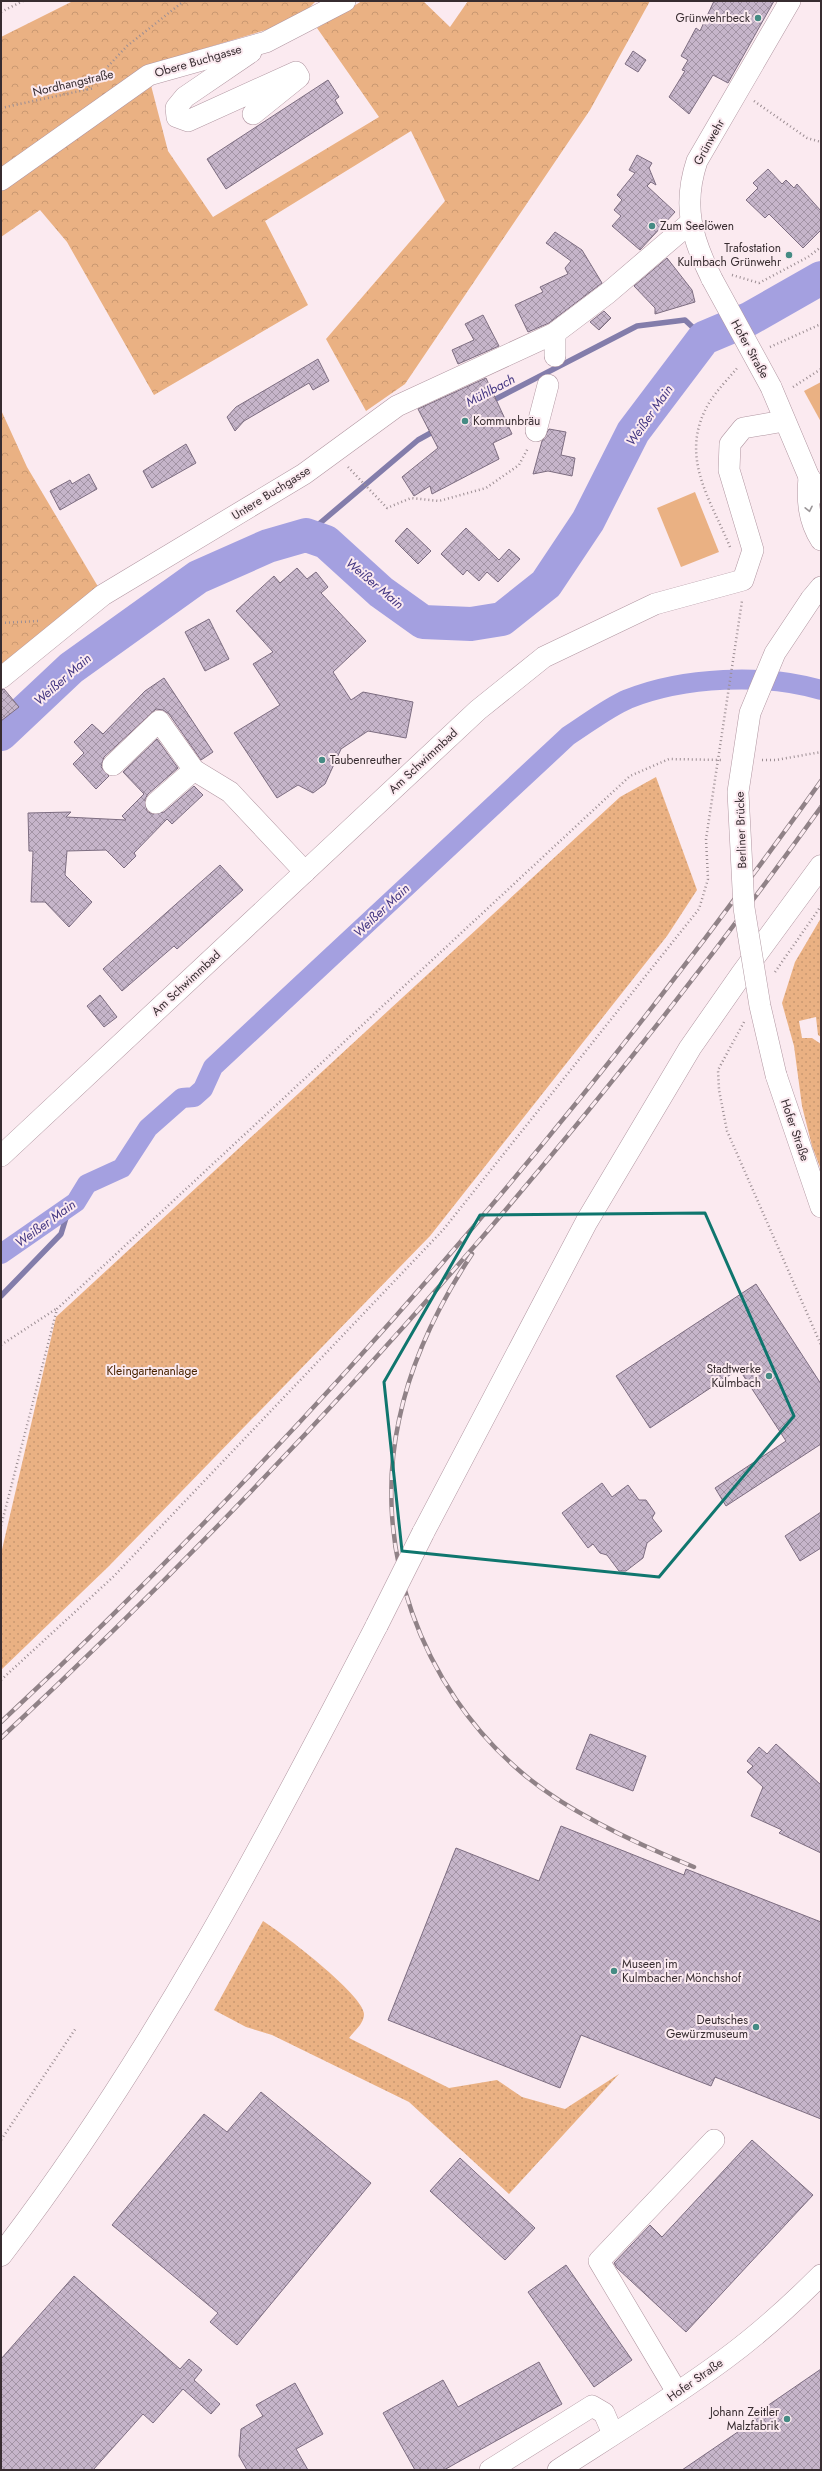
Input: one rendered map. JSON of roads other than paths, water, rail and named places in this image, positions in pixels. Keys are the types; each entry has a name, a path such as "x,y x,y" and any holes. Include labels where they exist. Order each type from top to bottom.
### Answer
{"highway":[{"path":"1,2255 105,2108 173,1999 254,1860 587,1220 690,1048 741,975 821,866"}],"street":[{"name":"Obere Buchgasse","path":"1,180 149,75 266,42 345,1"},
{"name":"Grünwehr","path":"690,223 691,178 697,161 790,1"},
{"path":"253,114 299,77 296,72 188,121 177,117 176,108 185,97 266,42"},
{"path":"555,356 555,333 608,293 690,223"},
{"name":"Hofer Straße","path":"690,223 696,248 709,274 779,389 784,421 815,485 807,499 814,529 821,540"},
{"name":"Untere Buchgasse","path":"1,678 103,595 304,474 396,406 555,333"},
{"path":"536,431 548,384"},
{"name":"Am Schwimmbad","path":"1,1156 478,710 544,657 655,604 743,580 753,550 729,470 730,444 742,428 784,421"},
{"name":"Berliner Brücke","path":"776,1075 760,1006 744,908 738,792 750,713 775,653 816,593"},
{"path":"113,765 159,721 194,770 230,792 304,872"},
{"path":"156,803 194,770"},
{"name":"Hofer Straße","path":"776,1075 821,1206"},
{"path":"678,2392 599,2261 714,2140"},
{"name":"Hofer Straße","path":"558,2470 726,2359 787,2308 821,2275"},
{"path":"490,2470 592,2406 604,2413 614,2434"}],"waterway":[{"name":"Weißer Main","path":"1,734 71,668 198,577 268,546 306,535 326,542 381,592 423,622 471,624 502,619 546,584 588,521 633,432 704,338 749,319 821,278"},
{"name":"Mühlbach","path":"490,402 637,326 685,320 704,338"},
{"name":"Mühlbach","path":"306,535 418,440 436,430"},
{"name":"Weißer Main","path":"1,1254 76,1202 87,1184 122,1168 148,1128 182,1098 194,1097 203,1089 213,1067 568,736 605,711 628,699 673,686 698,682 749,680 775,681 821,690"},
{"path":"1,1296 61,1234 69,1208"}],"railway":[{"path":"1,1722 114,1614 223,1503 330,1389 434,1272 535,1153 634,1031 729,907 821,781"},
{"path":"1,1738 113,1631 223,1521 330,1408 434,1292 535,1174 634,1054 729,932 821,807"},
{"path":"472,1254 448,1293 428,1334 411,1376 399,1420 392,1469 392,1517 399,1566 412,1612 431,1657 456,1699 486,1738 521,1772 539,1787 581,1814 649,1848 694,1867"}],"place":[{"name":"Grünwehrbeck","path":"758,18"},
{"name":"Zum Seelöwen","path":"652,226"},
{"name":"Trafostation Kulmbach Grünwehr","path":"789,255"},
{"name":"Kommunbräu","path":"465,421"},
{"name":"Taubenreuther","path":"322,760"},
{"name":"Stadtwerke Kulmbach","path":"769,1376"},
{"name":"Museen im Kulmbacher Mönchshof","path":"614,1971"},
{"name":"Deutsches Gewürzmuseum","path":"756,2027"},
{"name":"Johann Zeitler Malzfabrik","path":"787,2419"}],"park label":[{"name":"Kleingartenanlage","path":"152,1371"}]}
